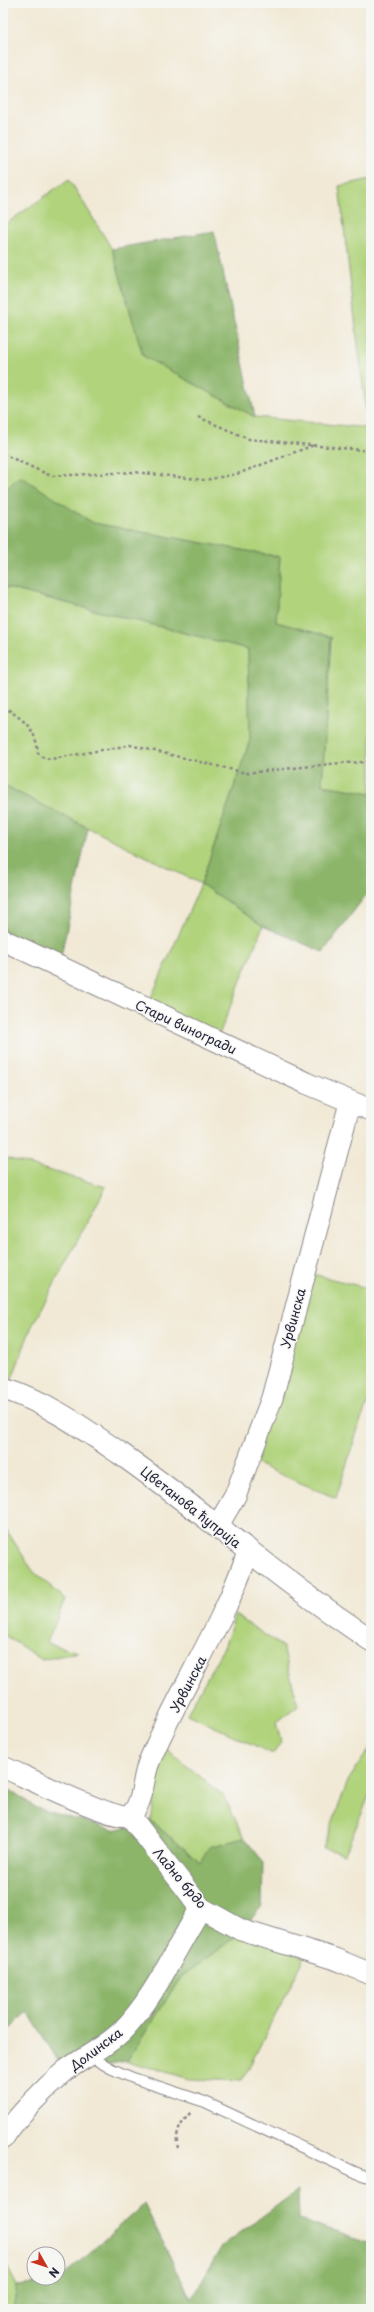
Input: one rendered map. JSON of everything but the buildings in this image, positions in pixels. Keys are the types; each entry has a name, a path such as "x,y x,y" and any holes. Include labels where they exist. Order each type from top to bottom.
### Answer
{"street":[{"name":"Стари виногради","path":"3,940 350,1103 371,1110"},
{"name":"Урвинска","path":"217,1527 235,1496 272,1398 350,1103"},
{"name":"Цветанова ћуприја","path":"3,1388 38,1401 84,1429 168,1488 248,1552 371,1640"},
{"name":"Урвинска","path":"130,1816 138,1806 146,1769 164,1727 214,1635 248,1552"},
{"path":"3,1767 96,1809 123,1818 130,1816"},
{"name":"Ладно брдо","path":"130,1816 201,1908 241,1930 335,1960 371,1974"},
{"name":"Долинска","path":"3,2138 23,2114 60,2077 114,2038 131,2022 145,2002 201,1908"}],"lane":[{"path":"89,2056 112,2069 133,2078 205,2102 357,2174 371,2178"}],"path":[{"path":"198,417 249,439 371,451"},
{"path":"3,454 51,476 135,472 205,480 237,474 314,445"},
{"path":"3,706 25,722 36,738 38,753 44,758 51,759 130,745 246,773 340,763 371,762"},
{"path":"178,2148 175,2139 179,2128 197,2106 205,2102"}],"green space":[{"path":"69,179 112,249 144,356 255,417 368,428 339,186 371,179 371,793 322,785 331,637 276,622 280,557 93,523 20,477 3,492 3,226"},
{"path":"214,231 255,417 143,356 112,249"},
{"path":"20,476 93,523 280,557 276,622 331,637 322,785 371,793 371,897 366,895 323,952 263,926 201,884 250,740 248,649 3,587 3,492"},
{"path":"3,587 248,649 250,740 201,884 3,785"},
{"path":"3,785 88,828 60,961 3,940"},
{"path":"201,884 263,926 216,1042 146,1009"},
{"path":"3,1157 106,1187 31,1328 8,1389 3,1388"},
{"path":"305,1272 371,1289 371,1395 360,1422 336,1498 249,1461"},
{"path":"3,1525 33,1571 65,1599 47,1643 78,1652 42,1660 3,1634"},
{"path":"235,1615 283,1647 298,1705 276,1723 281,1742 273,1754 187,1714 225,1645"},
{"path":"163,1746 224,1796 244,1838 210,1847 200,1862 151,1821"},
{"path":"371,1746 371,1791 345,1854 323,1848 348,1781"},
{"path":"3,1790 15,1793 36,1808 114,1830 151,1821 200,1862 209,1847 244,1838 263,1861 262,1906 239,1934 181,1977 127,2061 65,2072 28,2012 3,2034"},
{"path":"239,1934 305,1957 242,2081 190,2079 127,2061 181,1977"},
{"path":"298,2190 299,2219 371,2243 371,2309 13,2309 17,2286 66,2286 66,2274 144,2204 191,2299 222,2246"},
{"path":"3,2259 17,2286 13,2309 3,2309"}]}
